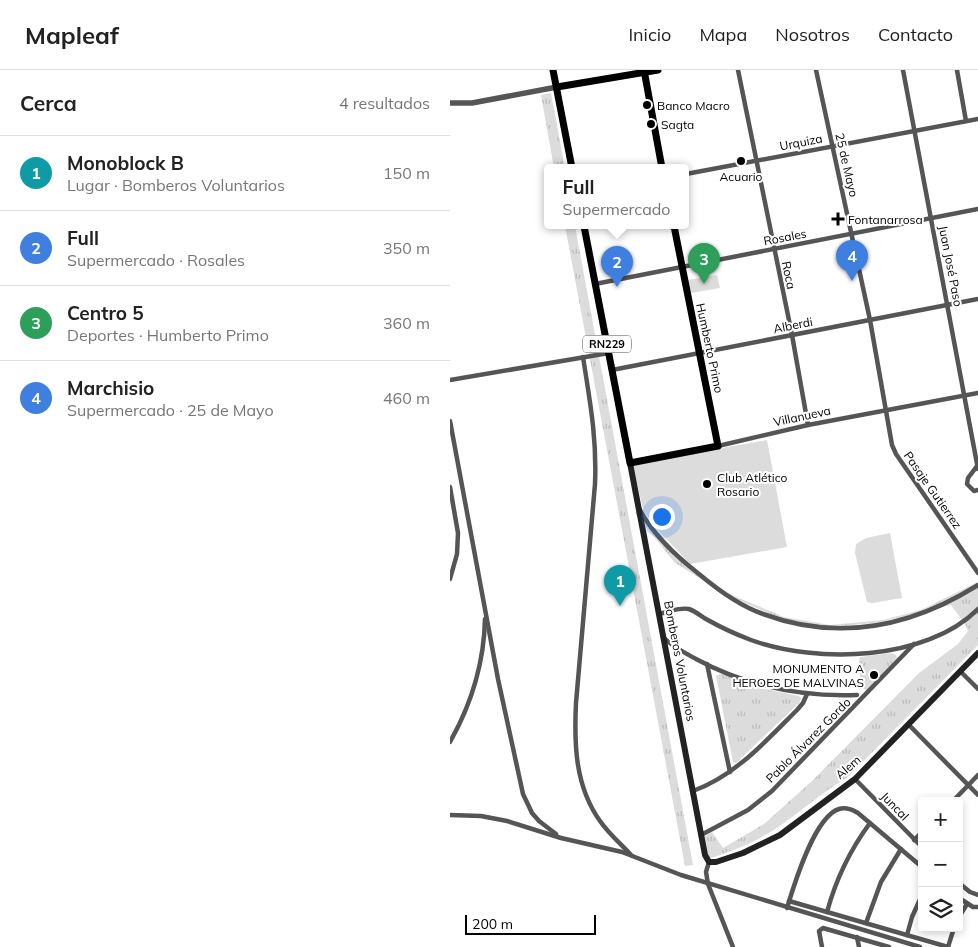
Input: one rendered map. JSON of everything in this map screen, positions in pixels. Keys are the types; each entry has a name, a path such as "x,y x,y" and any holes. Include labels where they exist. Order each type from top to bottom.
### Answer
{"main road":[{"path":"553,70 571,164"},
{"path":"556,87 658,70"},
{"path":"644,71 661,164"},
{"name":"RN229","path":"585,229 630,463"},
{"name":"Humberto Primo","path":"675,229 718,446"},
{"name":"Villanueva","path":"630,463 718,446"},
{"name":"Bomberos Voluntarios","path":"630,463 705,855 709,862"},
{"name":"Alem","path":"709,862 734,857 780,836 855,779 978,653"}],"street":[{"name":"Roca","path":"738,70 792,335 808,425"},
{"name":"25 de Mayo","path":"816,70 870,320 885,411"},
{"name":"Juan José Paso","path":"903,70 978,467 968,478 967,484 974,490 978,490"},
{"path":"957,70 966,121"},
{"path":"450,103 472,103 556,87"},
{"name":"Urquiza","path":"689,173 978,119"},
{"name":"Rosales","path":"595,284 978,209"},
{"name":"Alberdi","path":"612,370 978,299"},
{"path":"451,380 609,353"},
{"path":"583,357 594,422 596,459 576,703 576,758 580,778 591,806 606,828 631,855"},
{"name":"Villanueva","path":"718,446 808,425 978,393"},
{"name":"Pasaje Gutierrez","path":"885,411 892,445 896,454 978,574"},
{"path":"450,421 498,679 523,794 538,821 561,838"},
{"path":"450,488 458,533 457,554 450,579"},
{"path":"638,504 662,540 683,562 708,582 762,614 798,624 845,629 894,622 925,613 953,601 978,585"},
{"path":"659,614 689,610 729,631 752,640 806,653 850,655 915,643 954,627 978,609"},
{"path":"450,742 462,720 476,685 483,649 486,610"},
{"path":"664,638 670,644 707,664 757,684 807,694 857,696"},
{"name":"Pablo Álvarez Gordo","path":"702,835 748,810 772,791 915,643"},
{"path":"707,664 730,772"},
{"path":"960,671 978,689"},
{"path":"693,791 716,781 730,772 785,722 803,703 807,694"},
{"path":"908,724 978,795"},
{"path":"957,797 978,775"},
{"name":"Juncal","path":"855,779 918,844"},
{"path":"787,908 806,853 828,817 838,810 847,809 854,811 918,864"},
{"path":"450,815 481,816 631,855 708,884 920,947"},
{"path":"827,912 844,864 858,839 870,823"},
{"path":"914,840 918,836"},
{"path":"866,923 881,882 901,849"},
{"path":"709,862 706,872 708,884 733,947"},
{"path":"963,886 977,895"},
{"path":"790,901 948,947 953,932"},
{"path":"963,901 973,907 978,906"},
{"path":"907,935 918,904"},
{"path":"963,910 967,904"},
{"path":"822,947 819,934 823,928 889,947"},
{"path":"857,938 859,947"}],"green space":[{"path":"551,93 564,164 553,164 541,95"},
{"path":"566,229 576,229 693,865 685,866"},
{"path":"717,275 720,288 691,293 688,280"},
{"name":"Club Atlético Rosario","path":"767,440 787,547 690,564 657,529 643,510 633,464"},
{"path":"639,509 676,552 720,590 784,617 830,625 883,620 921,610 978,582 978,645 848,777 764,836 731,851 709,858 707,857 704,837 712,832 723,848 764,824 812,781 919,673 958,644 968,631 951,605 876,623 829,627 782,619 729,596 675,563 635,513"},
{"path":"890,533 902,598 872,603 867,602 855,553 856,544 866,538"},
{"path":"892,653 897,658 866,691 860,674 860,657"},
{"path":"722,673 755,687 799,696 801,699 736,763 733,762 716,676"}],"place":[{"name":"Banco Macro","path":"647,105"},
{"name":"Sagta","path":"651,124"},
{"name":"Acuario","path":"741,161"},
{"name":"Fontanarrosa","path":"838,219"},
{"name":"Marchisio","path":"852,281"},
{"name":"Centro 5","path":"704,284"},
{"name":"Full","path":"617,287"},
{"name":"Club Atlético Rosario","path":"707,484"},
{"name":"Monoblock B","path":"620,606"},
{"name":"MONUMENTO A HEROES DE MALVINAS","path":"874,675"}]}
